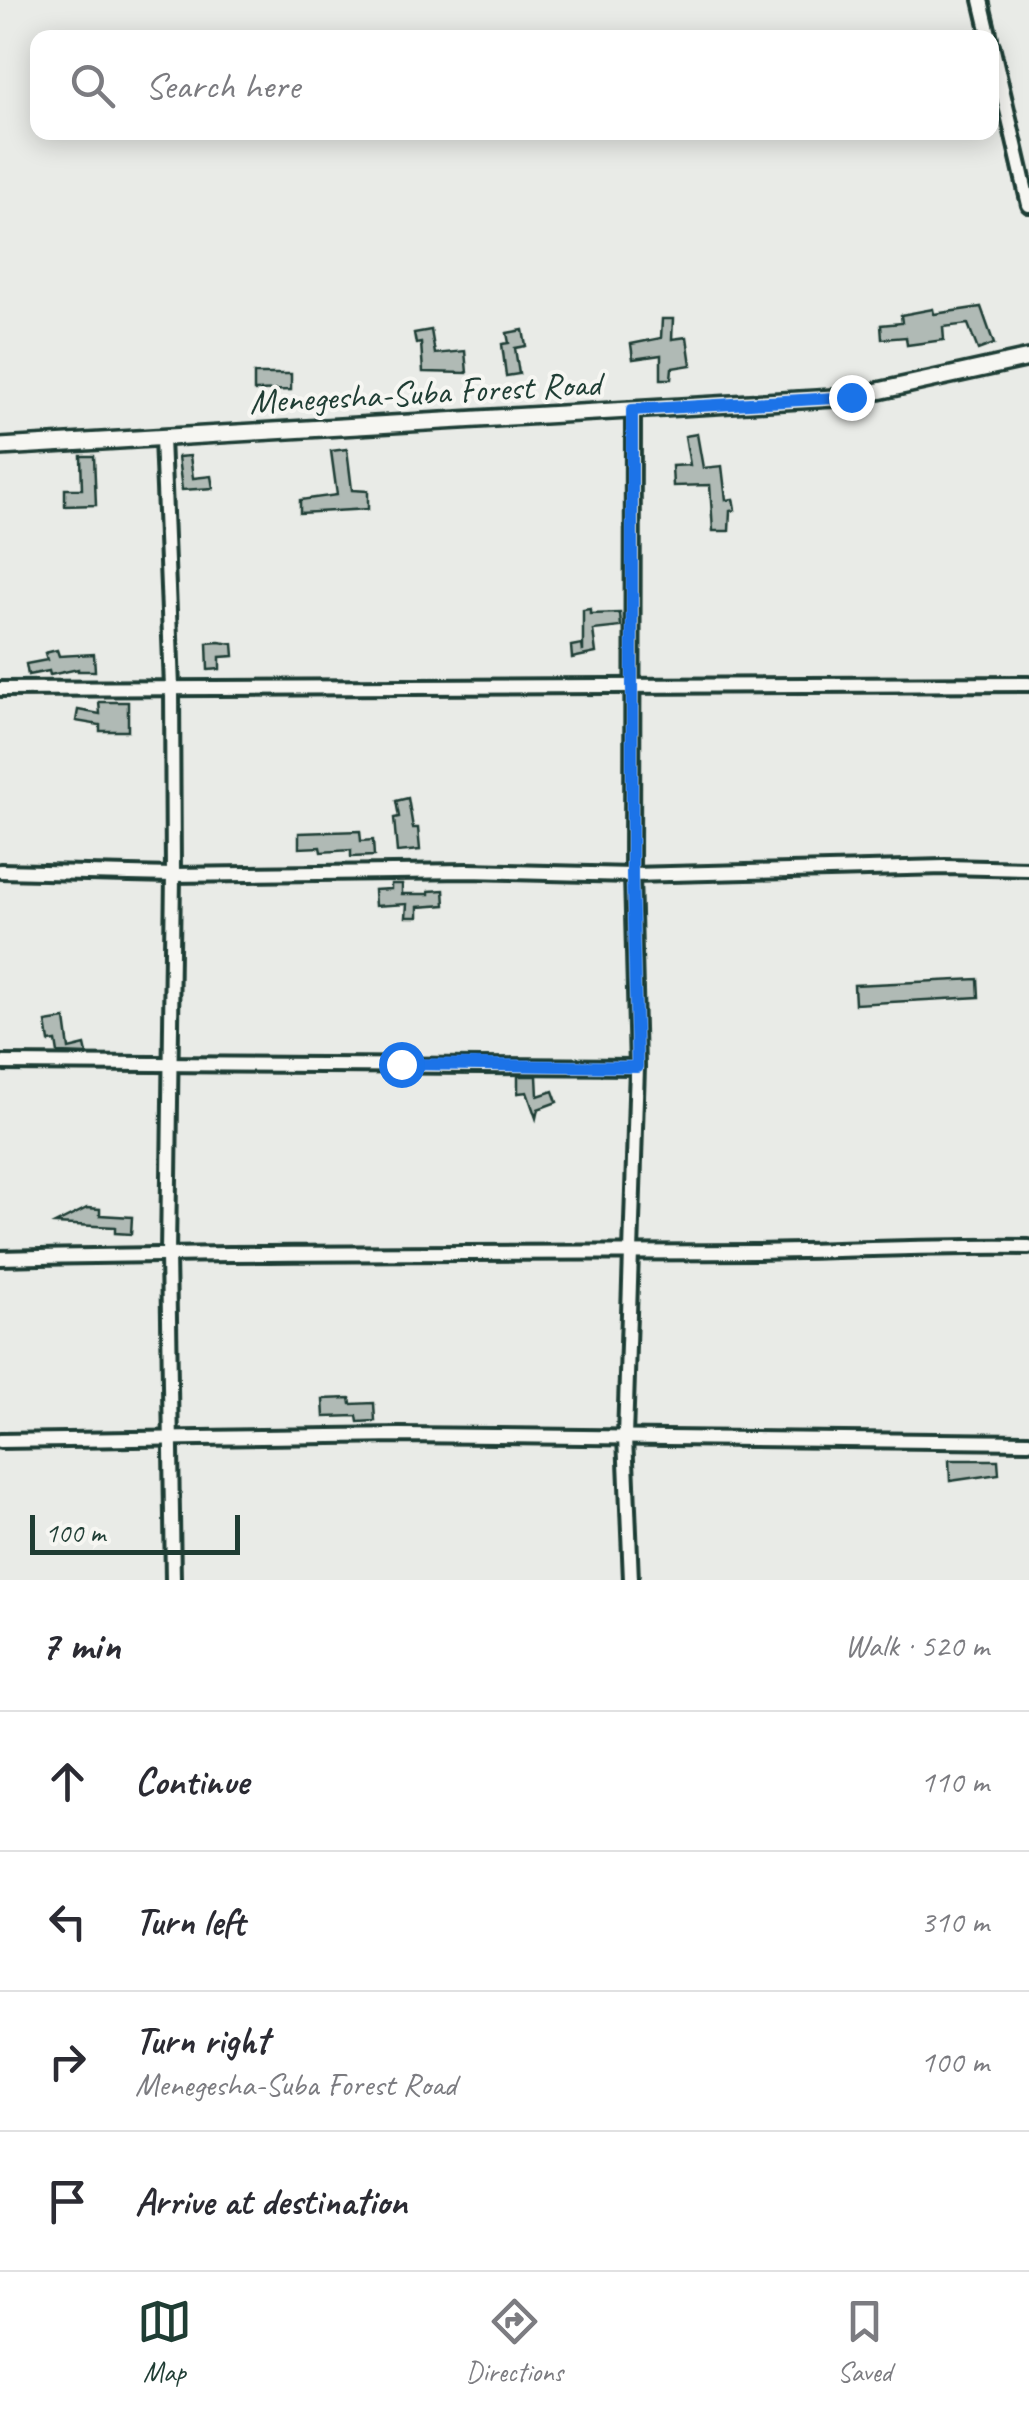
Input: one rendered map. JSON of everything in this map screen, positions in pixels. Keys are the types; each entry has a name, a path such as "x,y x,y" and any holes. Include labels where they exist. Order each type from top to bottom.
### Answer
{"street":[{"path":"981,0 988,30"},
{"path":"999,75 1029,206"},
{"name":"Menegesha-Suba Forest Road","path":"0,447 851,397 1029,358"},
{"path":"631,1580 625,1437 637,1067 632,875 632,410"},
{"path":"162,438 172,687 168,1254 173,1580"},
{"path":"0,689 1029,684"},
{"path":"0,872 632,875 944,867 1029,869"},
{"path":"0,1063 637,1067"},
{"path":"0,1258 761,1252 926,1245 1029,1247"},
{"path":"0,1442 625,1437 1029,1442"}],"building":[{"path":"981,307 994,344 978,350 968,324 943,327 944,340 907,345 906,337 882,339 881,325 902,323 901,315"},
{"path":"662,319 673,319 672,339 687,337 691,365 672,368 671,379 661,379 661,355 633,359 631,344 661,338"},
{"path":"431,330 435,354 465,351 467,373 423,372 421,343 416,344 414,333"},
{"path":"523,330 526,346 515,348 519,374 506,376 502,344 509,343 507,333"},
{"path":"254,374 291,374 291,390 254,391"},
{"path":"697,434 703,468 722,466 726,500 733,499 735,510 730,511 729,531 713,531 710,485 673,486 672,466 690,465 685,436"},
{"path":"347,449 352,490 368,491 368,509 300,513 300,500 337,495 331,451"},
{"path":"81,456 94,456 96,505 65,506 65,489 82,489"},
{"path":"190,456 193,478 211,476 213,488 182,490 178,457"},
{"path":"590,609 590,614 620,613 621,627 593,630 596,653 572,658 571,646 582,644 583,652 583,610"},
{"path":"207,643 233,644 234,656 220,657 220,669 208,670"},
{"path":"57,650 59,656 94,654 95,671 78,669 28,675 26,664 47,660 45,653"},
{"path":"99,702 128,702 128,731 100,731 100,725 76,721 78,710 100,714"},
{"path":"408,798 420,850 397,852 396,801"},
{"path":"360,831 361,841 373,840 374,856 351,857 351,850 321,852 320,847 299,848 299,833"},
{"path":"391,884 402,884 402,894 444,890 445,905 418,907 418,917 406,917 407,904 375,906 374,890 391,889"},
{"path":"978,979 979,997 855,1004 854,985"},
{"path":"65,1019 69,1049 85,1045 87,1054 58,1053 56,1041 49,1042 46,1022"},
{"path":"518,1076 537,1076 538,1096 553,1091 557,1102 538,1109 536,1118 527,1092 518,1093"},
{"path":"87,1208 100,1209 100,1215 132,1217 131,1234 115,1233 115,1227 55,1224"},
{"path":"350,1398 351,1404 374,1403 375,1421 358,1422 357,1416 324,1417 323,1399"},
{"path":"949,1460 998,1460 999,1474 950,1481"}],"route":[{"path":"401,1064 637,1067 632,875 632,410 851,397"}]}
